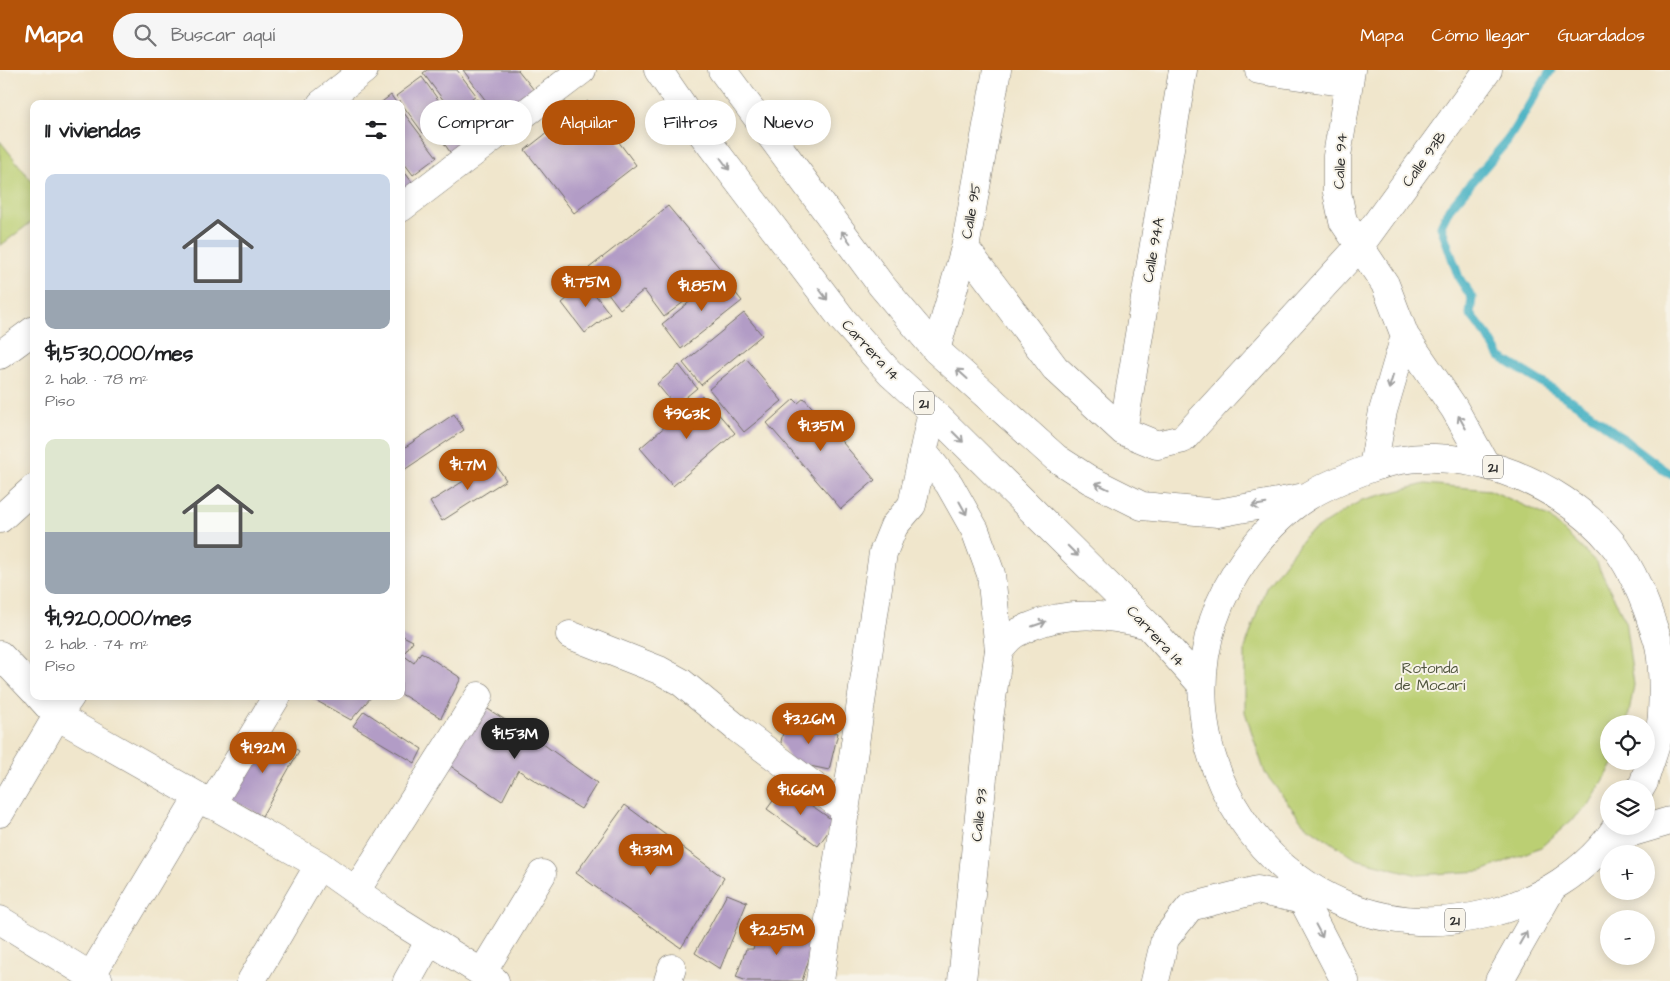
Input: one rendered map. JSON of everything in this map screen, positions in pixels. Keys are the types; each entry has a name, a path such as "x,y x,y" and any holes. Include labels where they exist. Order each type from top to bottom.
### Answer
{"main road":[{"path":"326,100 364,70"},
{"path":"405,205 582,70"},
{"name":"Carrera 14","path":"658,70 700,131 843,320 890,373 932,411 1148,625 1202,685"},
{"name":"21","path":"722,70 881,285 936,350 1056,458 1090,480 1142,506 1218,513 1307,497 1373,467 1411,460 1449,459 1486,465 1534,482 1576,508 1612,543 1639,585 1660,649 1662,717 1645,780"},
{"name":"Calle 95","path":"936,350 965,248 997,70"},
{"name":"Calle 94A","path":"1122,431 1184,70"},
{"path":"1259,70 1350,76"},
{"name":"Calle 93B","path":"1122,431 1157,445 1183,439 1359,248 1488,70"},
{"name":"Calle 94","path":"1350,76 1337,156 1337,192 1343,221 1359,248 1385,284 1405,336 1454,408 1486,465"},
{"path":"965,248 1055,368 1122,431"},
{"path":"0,355 30,333"},
{"path":"1373,467 1383,411 1405,336"},
{"path":"820,981 882,553 894,526 912,505 932,411"},
{"name":"Calle 93","path":"924,454 949,484 976,530 991,574 999,650 989,719 962,981"},
{"path":"0,519 30,492"},
{"name":"21","path":"1307,497 1264,533 1231,578 1210,630 1202,685 1206,738 1223,789 1251,835 1288,872 1328,897 1371,914 1417,922 1464,920 1510,909 1552,888 1583,866 1611,835"},
{"path":"1639,585 1670,623"},
{"path":"999,650 1013,634 1038,623 1066,616 1102,615 1121,617 1148,625"},
{"path":"570,635 659,670 681,682 738,729 846,810"},
{"path":"0,655 30,687"},
{"path":"356,891 479,696"},
{"path":"0,920 95,979 205,801 274,700"},
{"path":"0,813 55,703 205,801 319,865 430,940 489,977 542,874"},
{"path":"1655,824 1670,821"},
{"path":"251,981 319,865"},
{"path":"1288,872 1345,981"},
{"path":"1499,981 1552,888"},
{"path":"1155,981 1165,939 1190,907 1257,890 1303,900"},
{"path":"407,981 430,940"}],"green space":[{"path":"0,141 30,179 30,223 0,246"},
{"name":"Rotonda de Mocarí","path":"1425,484 1490,490 1549,517 1596,562 1625,620 1634,685 1629,715 1600,715 1600,770 1610,770 1604,780 1600,780 1600,786 1589,805 1541,847 1482,871 1418,875 1356,859 1303,823 1265,773 1245,712 1245,648 1266,587 1306,535 1362,500"}],"building":[{"path":"427,70 457,70 476,95 470,100 443,100 423,73"},
{"path":"463,70 518,70 534,90 521,100 485,100"},
{"path":"422,77 438,100 420,100 420,129 405,108 405,100 399,100 396,96"},
{"path":"391,95 394,100 384,100"},
{"path":"405,114 420,134 420,145 428,145 437,157 413,175 405,164"},
{"path":"542,137 542,145 621,145 636,165 574,213 525,150"},
{"path":"445,145 466,145 452,155"},
{"path":"405,173 414,185 405,192"},
{"path":"668,206 723,272 664,317 644,290 620,309 589,268"},
{"path":"722,276 742,301 681,349 662,324"},
{"path":"586,283 610,314 585,333 562,303"},
{"path":"744,313 762,335 701,385 683,363"},
{"path":"746,358 782,401 744,432 709,389"},
{"path":"679,365 697,388 675,406 657,384"},
{"path":"702,395 735,433 673,486 640,448"},
{"path":"804,398 875,480 841,509 767,423 794,399 798,403"},
{"path":"454,414 464,430 405,469 405,447"},
{"path":"494,462 506,480 442,521 430,502"},
{"path":"405,637 413,641 405,652"},
{"path":"421,652 461,678 441,718 405,696 405,656 414,663"},
{"path":"315,700 368,700 351,720"},
{"path":"483,706 539,741 597,783 581,809 518,770 502,801 446,763"},
{"path":"364,711 422,749 415,763 353,726"},
{"path":"785,722 838,733 829,770 791,762 781,742"},
{"path":"268,732 299,751 262,816 225,796"},
{"path":"784,786 835,822 818,846 767,809"},
{"path":"625,805 724,878 681,948 576,873"},
{"path":"727,894 747,902 720,969 695,953"},
{"path":"765,919 815,940 802,981 747,981 736,977 746,949 753,949"}],"waterway":[{"path":"1551,70 1507,141 1449,209 1441,226 1459,278 1472,298 1470,314 1488,336 1500,357 1580,406 1670,474"}]}
